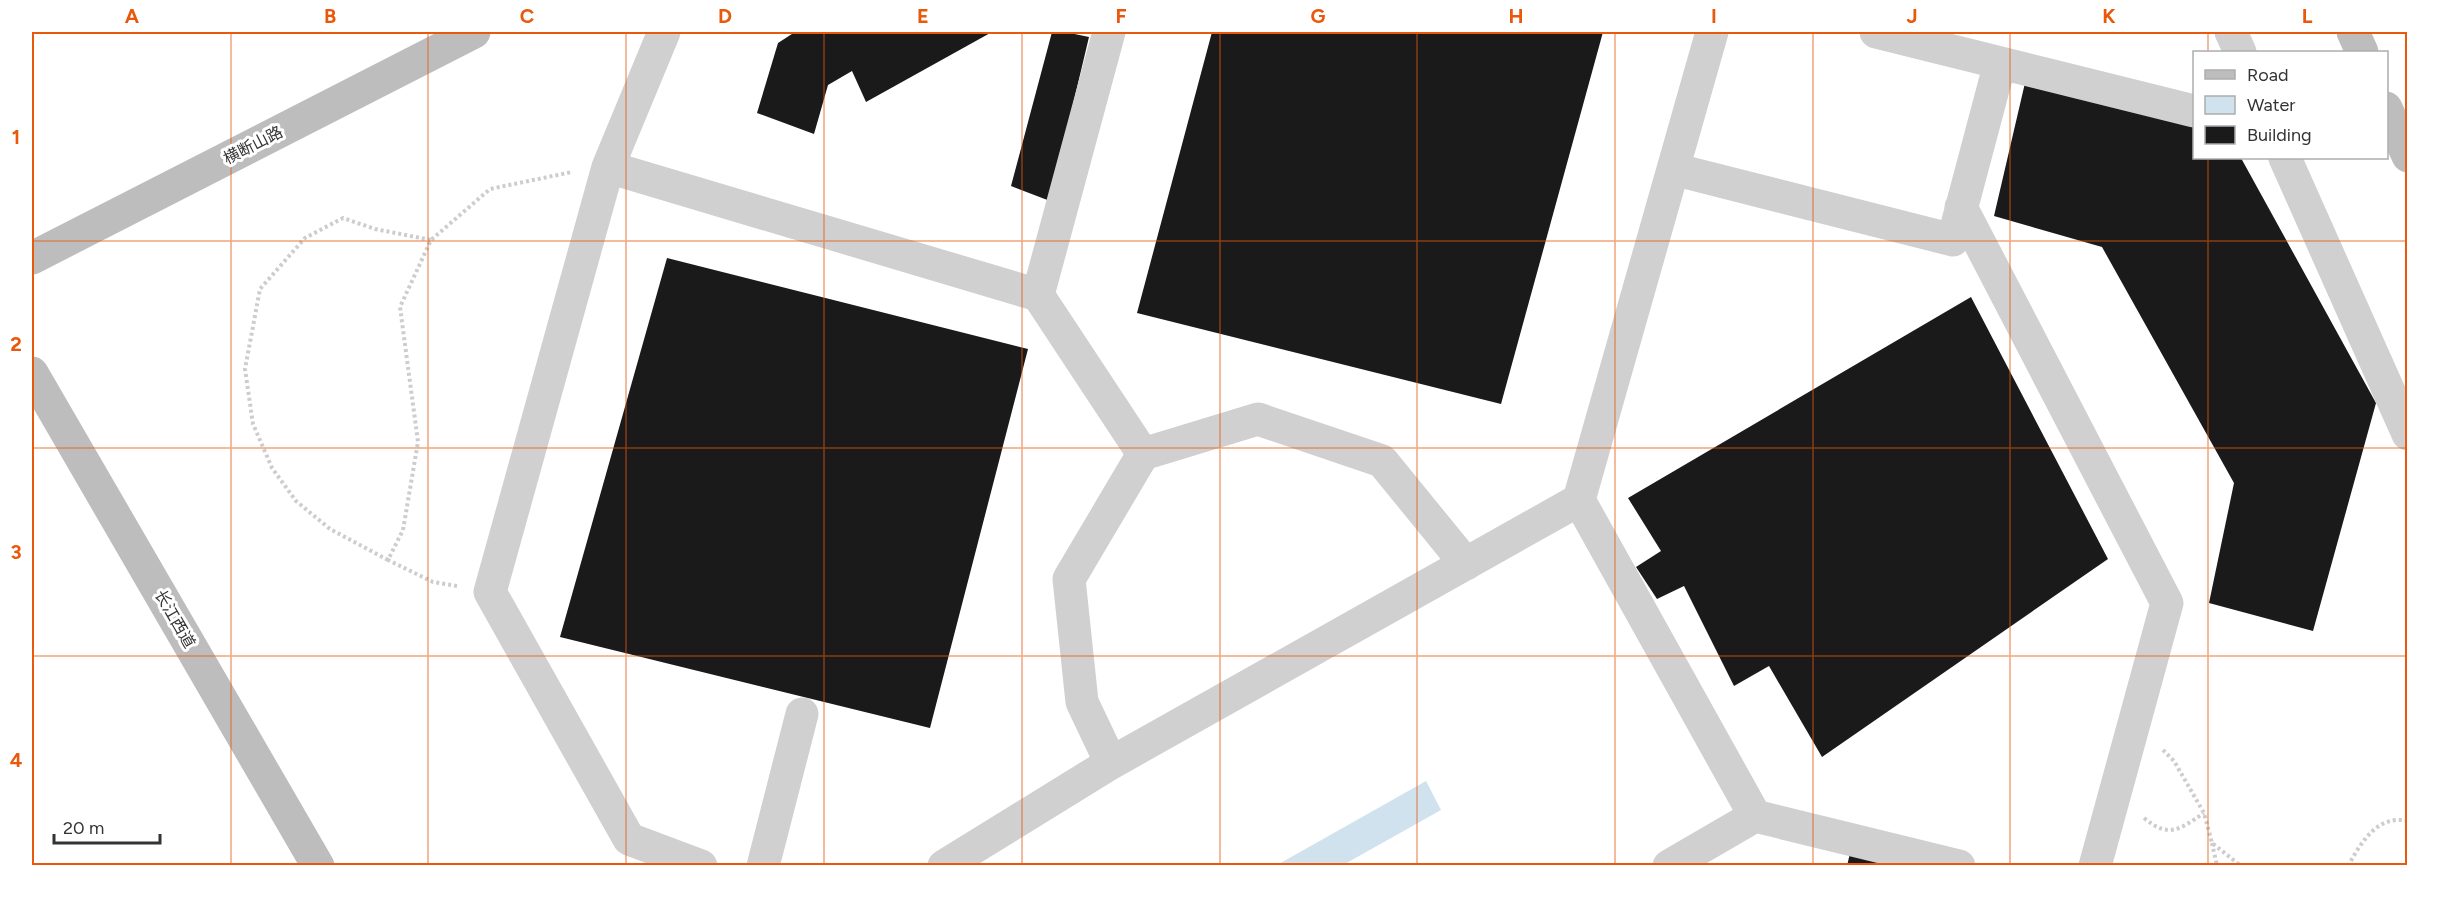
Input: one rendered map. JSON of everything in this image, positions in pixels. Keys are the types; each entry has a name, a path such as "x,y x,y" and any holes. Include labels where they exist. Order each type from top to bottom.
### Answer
{"main road":[{"name":"横断山路","path":"32,258 474,32"},
{"path":"2353,32 2362,51"},
{"path":"2388,112 2408,156"},
{"name":"长江西道","path":"32,373 318,866"}],"street":[{"path":"664,32 608,167 490,592 629,839 701,866"},
{"path":"1038,295 1108,32"},
{"path":"944,866 1111,763 1579,500 1712,32"},
{"path":"1876,32 2193,111"},
{"path":"2231,32 2240,51"},
{"path":"1673,169 1953,240 2001,63"},
{"path":"2285,159 2408,434"},
{"path":"608,167 1038,295 1143,454"},
{"path":"1961,207 2168,603 2095,866"},
{"path":"1111,763 1083,702 1069,579 1143,454 1258,419 1303,434 1382,461 1466,564"},
{"path":"1579,500 1755,816"},
{"path":"763,866 802,714"},
{"path":"1670,866 1755,816 1959,866"}],"path":[{"path":"388,560 403,530 417,442 400,307 432,240 490,189 551,175 608,167"},
{"path":"432,240 375,229 343,218 305,238 260,289 244,369 254,424 272,468 296,501 330,530 432,582 490,592"},
{"path":"2134,722 2174,761 2204,813 2217,866"},
{"path":"2112,805 2142,816 2157,828 2179,830 2204,813"},
{"path":"2348,866 2374,827 2398,819 2408,821"},
{"path":"2212,843 2241,866"}],"water":[{"path":"1426,781 1441,810 1343,865 1277,865"}],"building":[{"path":"795,32 992,32 866,102 852,71 828,85 814,134 757,113 778,43"},
{"path":"1052,32 1089,37 1050,201 1011,186"},
{"path":"1212,32 1603,32 1501,404 1137,313"},
{"path":"2028,70 2193,111 2193,159 2242,159 2376,403 2313,631 2209,603 2234,483 2102,247 1994,216"},
{"path":"667,258 1028,349 930,728 560,637"},
{"path":"1971,297 2108,559 1822,757 1769,666 1734,686 1684,586 1657,599 1636,567 1661,551 1628,498"},
{"path":"1850,853 1898,866 1847,866"}]}
